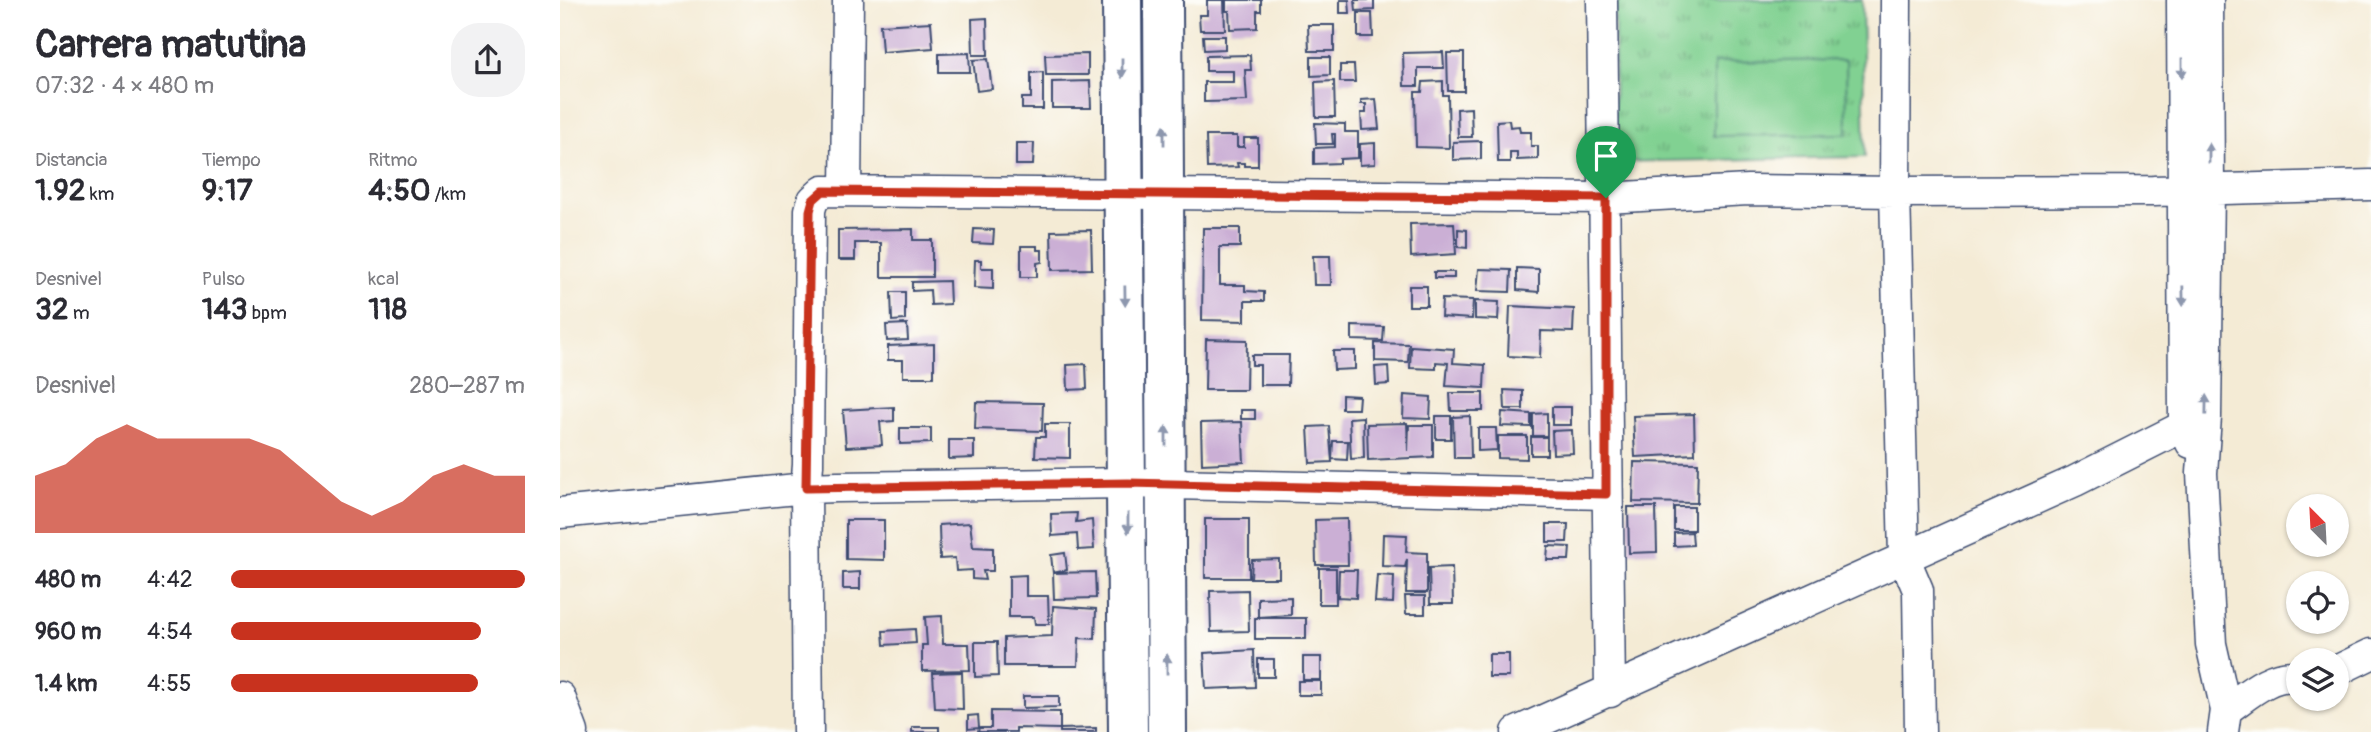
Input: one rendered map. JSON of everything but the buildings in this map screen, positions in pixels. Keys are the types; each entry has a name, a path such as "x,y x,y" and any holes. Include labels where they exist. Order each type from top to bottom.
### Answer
{"street":[{"path":"846,191 848,0"},
{"path":"1122,0 1129,732"},
{"path":"1163,0 1167,732"},
{"path":"1602,0 1610,692"},
{"path":"1896,0 1895,192 1904,558 1918,590 1920,732"},
{"path":"2182,0 2196,190 2206,417 2202,473 2211,644 2224,721"},
{"path":"2202,473 2184,426 2208,0"},
{"path":"808,732 806,488 810,211 813,200 823,191 1606,198 1748,190 2196,190 2371,185"},
{"path":"1517,732 2075,481 2184,426"},
{"path":"560,513 806,488 1128,483 1606,494"},
{"path":"2349,665 2371,654"},
{"path":"2224,721 2262,684 2286,678"},
{"path":"560,697 570,731"}],"green space":[{"path":"1135,0 1148,0 1149,140 1136,140"},
{"path":"1615,0 1862,0 1865,157 1614,162"},
{"path":"1846,60 1847,134 1714,136 1714,62"}],"route":[{"path":"823,191 1606,198 1606,494 1128,483 806,488 810,211 813,200 823,191"}]}
